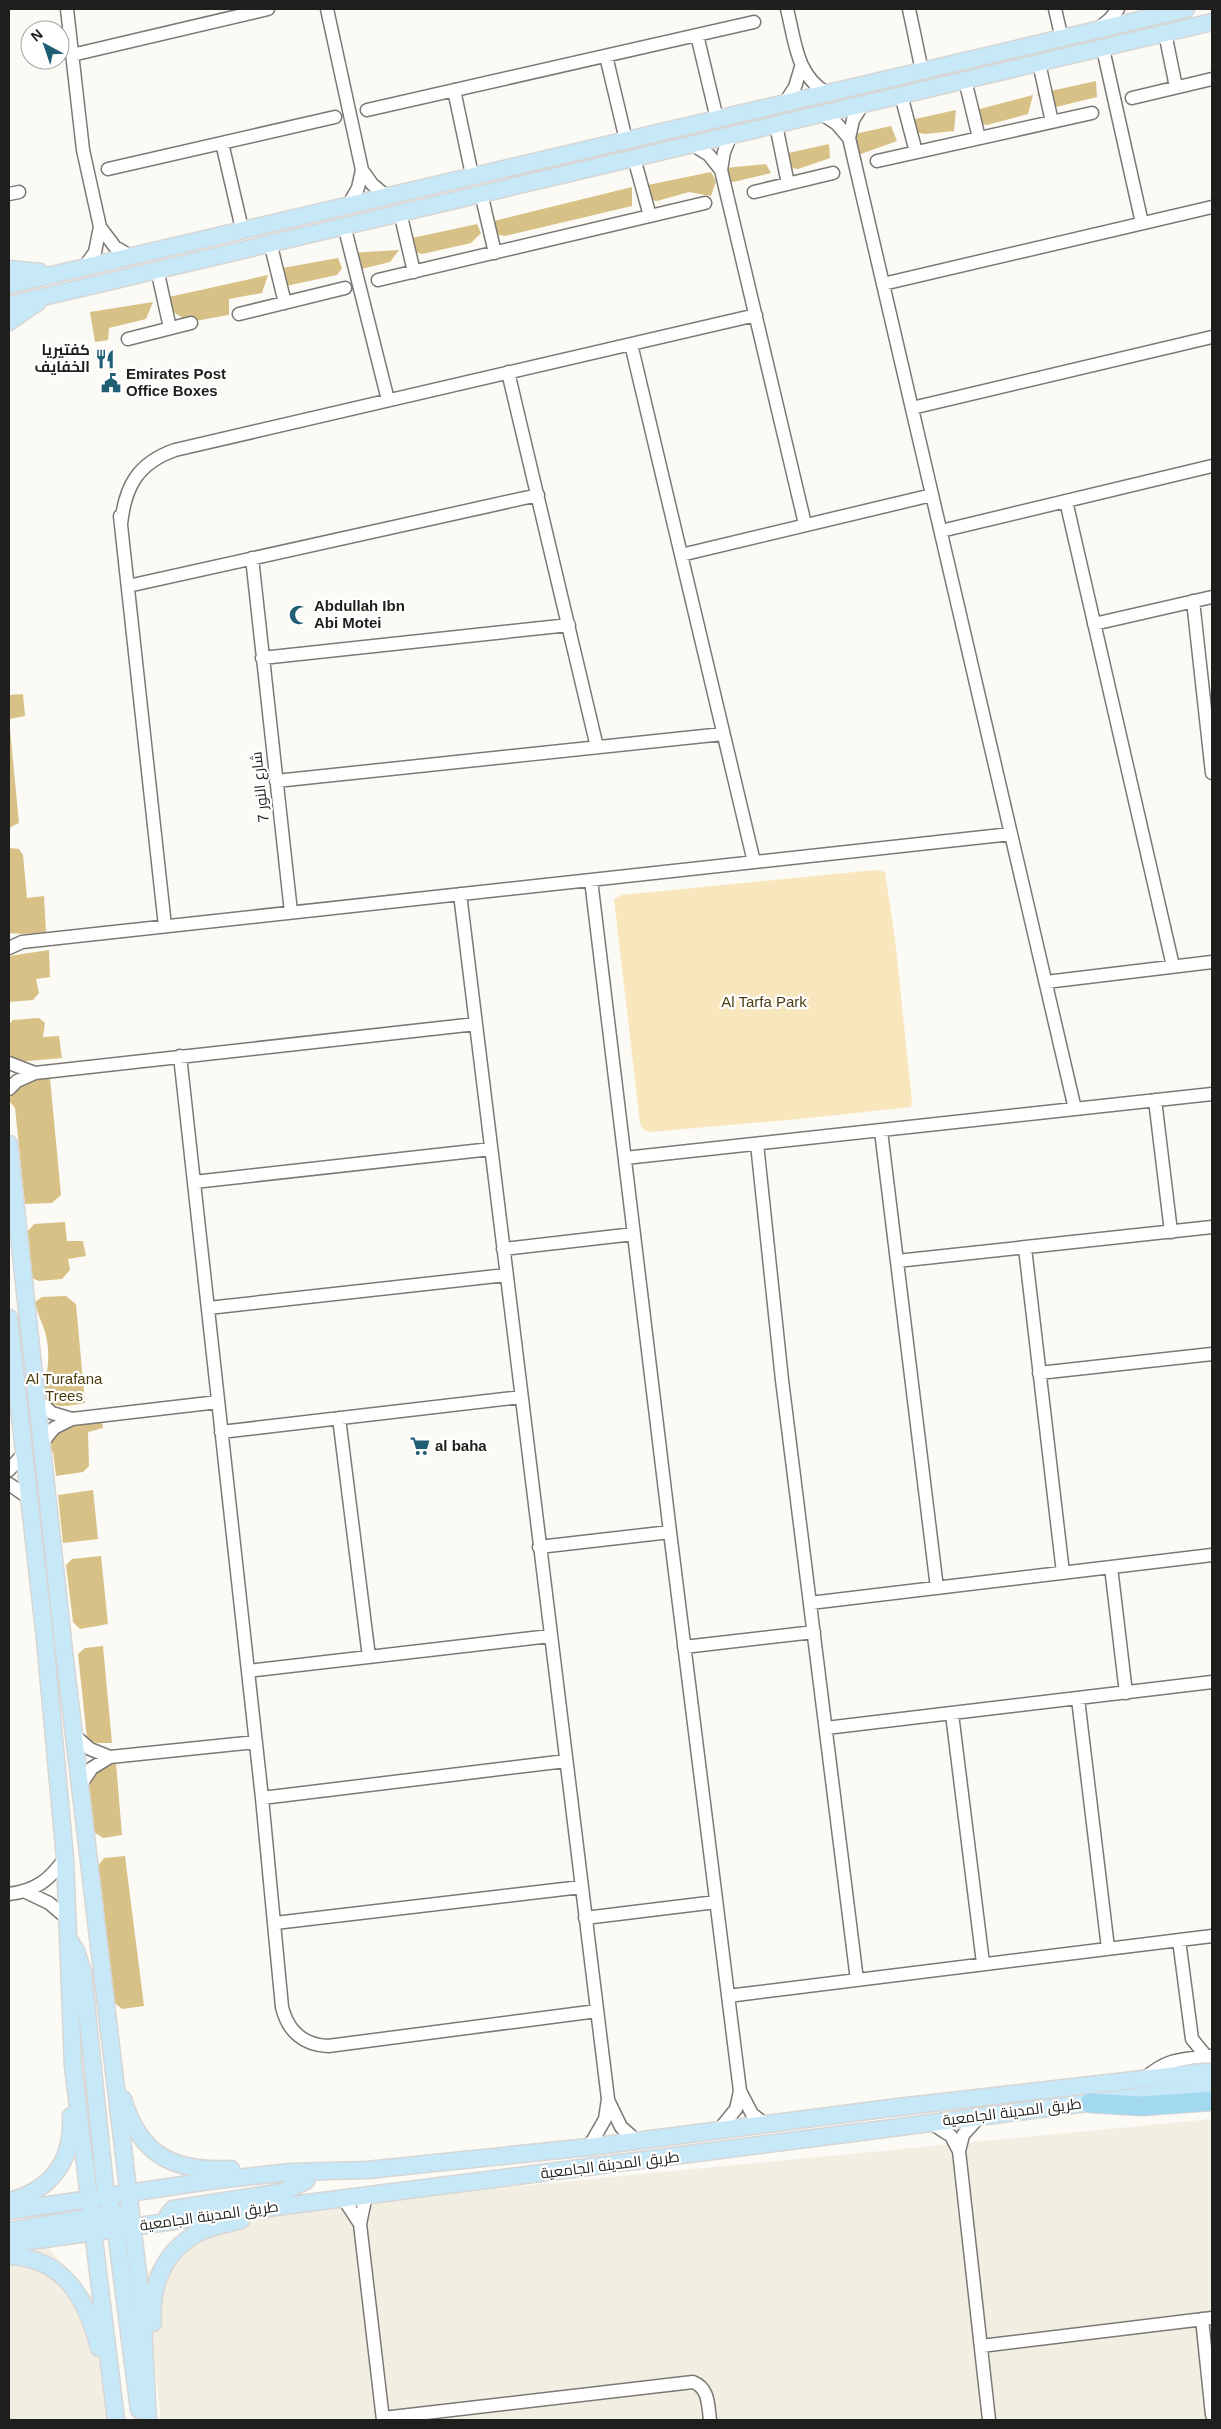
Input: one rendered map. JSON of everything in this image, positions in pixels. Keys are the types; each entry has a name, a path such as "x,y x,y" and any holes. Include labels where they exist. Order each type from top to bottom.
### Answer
{"highway":[{"path":"1090,2103 1142,2106 1212,2101"}],"main road":[{"path":"9,285 1186,9"},
{"path":"9,305 312,232 1039,64 1212,22"},
{"path":"1057,59 1054,52 1056,49 1082,39 1092,32"},
{"path":"509,186 527,176 561,164 563,161 560,155"},
{"path":"312,232 311,223 349,204"},
{"path":"9,268 55,274"},
{"path":"9,322 48,295"},
{"path":"9,1144 36,1399 114,2073 109,2209 97,2266 116,2420"},
{"path":"9,1318 30,1505 64,1858 69,1920 68,1977 73,2066 89,2198"},
{"path":"30,1505 40,1528 47,1576 57,1584"},
{"path":"69,1940 76,1951 83,1972 109,2209 115,2230 146,2420"},
{"name":"طريق المدينة الجامعية","path":"9,2244 109,2209 290,2172 367,2170 589,2147 1144,2079 1210,2061"},
{"path":"9,2201 30,2194 43,2186 63,2162 71,2133 69,2100 73,2066"},
{"path":"114,2073 131,2123 143,2140 159,2155 182,2166 196,2169 259,2168 290,2172"},
{"name":"طريق المدينة الجامعية","path":"109,2209 115,2230 342,2198 1212,2087"},
{"path":"171,2221 168,2215 173,2209 282,2192 328,2172"},
{"path":"9,2230 109,2209 306,2181"},
{"path":"9,2211 89,2198 109,2209 132,2227 145,2337 146,2420"},
{"path":"146,2420 156,2382 153,2297 156,2281 164,2265 187,2240 201,2232 250,2217 268,2208"},
{"path":"9,2256 32,2260 50,2268 66,2280 79,2294 89,2312 101,2356 111,2380"},
{"path":"97,2266 110,2271 113,2278 129,2396 146,2420"}],"street":[{"path":"67,9 84,155 100,227 115,248 130,256"},
{"path":"72,55 253,10 268,9"},
{"path":"327,9 362,170 372,184 386,196"},
{"path":"787,9 801,68 815,85 827,93"},
{"path":"909,9 922,71"},
{"path":"1055,9 1062,39"},
{"path":"1092,32 1110,19 1118,9"},
{"path":"368,110 754,22"},
{"path":"1165,33 1176,87"},
{"path":"697,35 717,119"},
{"path":"1103,49 1142,223"},
{"path":"606,56 626,140"},
{"path":"1039,64 1052,122"},
{"path":"784,104 795,87 801,68"},
{"path":"1132,98 1212,79"},
{"path":"965,80 979,138"},
{"path":"454,90 472,175"},
{"path":"901,95 916,152"},
{"path":"863,104 853,120 849,138 1076,1109"},
{"path":"877,161 1092,113"},
{"path":"822,114 837,124 849,138"},
{"path":"108,169 335,117"},
{"path":"776,125 788,184"},
{"path":"731,135 724,152 721,170 805,524"},
{"path":"222,143 242,229"},
{"path":"693,144 709,155 721,170"},
{"path":"634,158 650,216"},
{"path":"349,204 358,188 362,170"},
{"path":"754,192 833,173"},
{"path":"481,193 495,253"},
{"path":"378,280 705,203"},
{"path":"882,284 1212,207"},
{"path":"400,212 414,272"},
{"path":"344,225 388,400"},
{"path":"85,266 95,252 100,227"},
{"path":"270,242 284,303"},
{"path":"157,269 170,328"},
{"path":"239,314 345,288"},
{"path":"165,926 121,524 119,497 130,472 151,454 161,451 175,450 756,315"},
{"path":"128,338 192,323"},
{"path":"912,408 1212,337"},
{"path":"631,344 754,862"},
{"path":"508,372 597,747"},
{"path":"941,531 1212,466"},
{"path":"128,586 538,495"},
{"path":"681,555 932,495"},
{"path":"1066,501 1173,966"},
{"name":"شارع النور 7","path":"252,558 291,912"},
{"path":"1094,624 1212,596"},
{"path":"1193,601 1212,773"},
{"path":"262,658 569,625"},
{"path":"276,781 724,734"},
{"path":"9,948 22,942 1012,834"},
{"path":"591,880 740,2091 736,2109 718,2131"},
{"path":"460,894 608,2099 605,2120 589,2147"},
{"path":"9,939 22,942"},
{"path":"1046,982 1212,962"},
{"path":"9,1089 17,1081 35,1073 476,1024"},
{"path":"180,1056 256,1742 282,2007 287,2022 303,2040 320,2046 597,2011"},
{"path":"9,1063 35,1073"},
{"path":"626,1158 1212,1094"},
{"path":"1155,1100 1171,1232"},
{"path":"881,1131 937,1588"},
{"path":"756,1144 782,1380 857,1980"},
{"path":"194,1182 491,1149"},
{"path":"897,1261 1212,1227"},
{"path":"503,1249 634,1234"},
{"path":"1025,1248 1063,1573"},
{"path":"208,1308 506,1274"},
{"path":"1039,1373 1212,1354"},
{"path":"221,1432 521,1397"},
{"path":"36,1399 52,1413 72,1419"},
{"path":"42,1443 54,1428 72,1419 218,1402"},
{"path":"340,1418 369,1657"},
{"path":"9,1470 24,1452"},
{"path":"9,1484 30,1505"},
{"path":"539,1547 670,1532"},
{"path":"810,1603 1212,1555"},
{"path":"1112,1567 1126,1693"},
{"path":"684,1647 814,1632"},
{"path":"248,1671 550,1636"},
{"path":"826,1728 1212,1682"},
{"path":"1078,1699 1108,1948"},
{"path":"952,1714 983,1964"},
{"path":"75,1736 90,1749 110,1757"},
{"path":"81,1784 92,1768 110,1757 256,1742"},
{"path":"262,1798 566,1761"},
{"path":"9,1894 26,1892 48,1878 64,1858"},
{"path":"275,1923 582,1887"},
{"path":"26,1892 49,1903 69,1920"},
{"path":"585,1918 716,1902"},
{"path":"728,1996 1212,1936"},
{"path":"1179,1940 1192,2039 1210,2061"},
{"path":"1181,2059 1192,2039"},
{"path":"1144,2079 1163,2064 1181,2059 1210,2061"},
{"path":"740,2091 752,2114 765,2124"},
{"path":"608,2099 621,2127 637,2141"},
{"path":"959,2151 968,2127 980,2116"},
{"path":"930,2122 945,2130 956,2143 959,2151 989,2420"},
{"path":"366,2195 360,2224 383,2419 693,2382 705,2390 710,2420"},
{"path":"342,2198 360,2224"},
{"path":"981,2346 1207,2319 1212,2415"}],"shaded area":[{"path":"1212,2119 1212,2420 161,2420 144,2278 173,2239 218,2215"},
{"path":"40,2238 107,2315 117,2420 9,2420 9,2242"}],"green space":[{"path":"1096,81 1097,97 1056,107 1045,105 1037,94"},
{"path":"1033,95 1028,114 987,125 976,123 968,112"},
{"path":"956,110 954,131 925,134 914,132 906,121"},
{"path":"891,126 897,141 861,154 849,151 841,137"},
{"path":"829,144 830,158 798,169 787,167 779,155"},
{"path":"766,164 771,173 733,182 723,180 714,169"},
{"path":"711,172 716,181 711,196 689,192 657,201 646,199 638,187"},
{"path":"632,187 632,206 505,236 494,234 486,223"},
{"path":"477,224 481,233 471,243 422,254 412,251 403,240"},
{"path":"399,250 390,262 357,270 350,253"},
{"path":"338,258 342,268 337,275 286,286 277,269"},
{"path":"268,275 262,293 229,299 229,315 189,322 173,312 160,299"},
{"path":"153,302 146,319 109,328 108,340 95,342 90,312"},
{"path":"23,694 25,716 9,719 9,695"},
{"path":"9,719 19,823 9,828"},
{"path":"9,848 19,849 23,855 27,898 44,896 46,932 9,933"},
{"name":"Al Tarfa Park","path":"876,870 885,872 895,939 911,1107 649,1132 643,1129 640,1123 614,899 622,895"},
{"path":"49,950 50,977 36,979 39,993 33,1000 9,1002 9,956"},
{"path":"39,1018 45,1023 43,1037 59,1036 62,1058 17,1062 9,1057 9,1024 13,1020"},
{"path":"50,1078 61,1195 52,1203 25,1204 15,1108 9,1101 20,1085 30,1081"},
{"path":"65,1222 67,1241 83,1241 86,1256 68,1259 70,1270 62,1279 39,1281 32,1278 28,1231 34,1224"},
{"name":"Al Turafana Trees","path":"66,1296 76,1304 85,1403 61,1406 51,1403 42,1394 47,1371 48,1348 35,1302 42,1297"},
{"name":"Al Turafana Trees","path":"102,1422 103,1428 88,1432 89,1466 83,1472 56,1476 53,1452 48,1451 46,1443 62,1427"},
{"path":"93,1490 98,1539 63,1543 58,1495"},
{"path":"101,1556 108,1624 80,1629 73,1622 66,1565 72,1559"},
{"path":"103,1646 112,1743 96,1743 87,1739 78,1654 85,1648"},
{"path":"105,1762 116,1763 122,1835 103,1838 94,1832 90,1792 84,1784"},
{"path":"125,1856 144,2006 122,2009 115,2003 98,1866 104,1858"}],"place":[{"name":"كفتيريا الخفايف","path":"105,359"},
{"name":"Emirates Post Office Boxes","path":"111,383"},
{"name":"Abdullah Ibn Abi Motei","path":"299,615"},
{"name":"al baha","path":"420,1446"}]}
